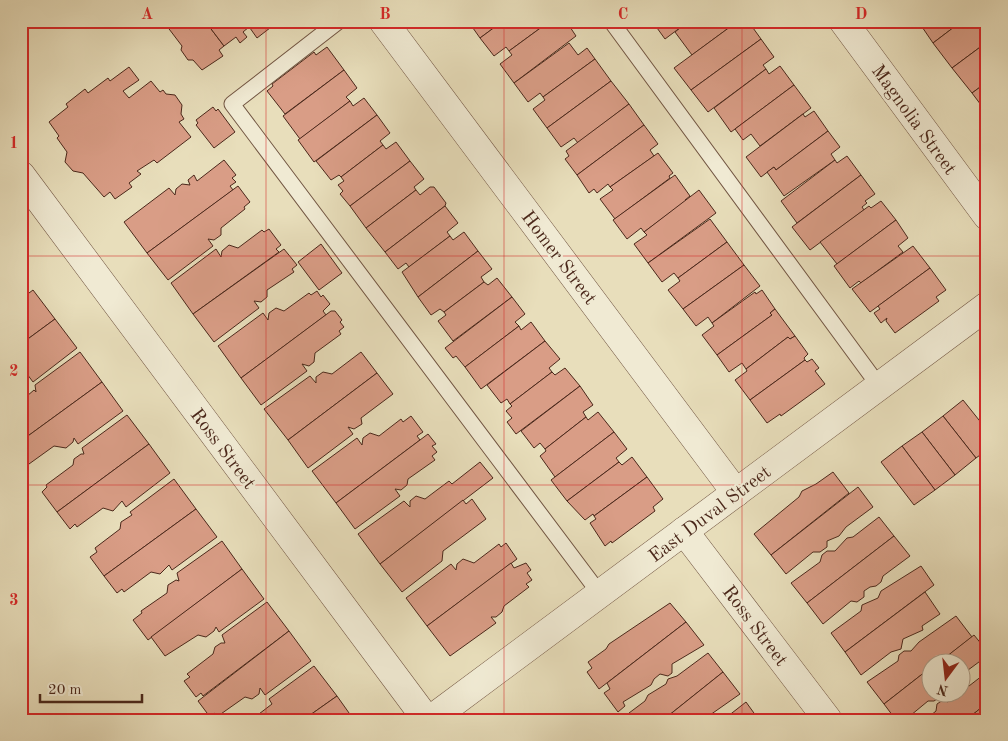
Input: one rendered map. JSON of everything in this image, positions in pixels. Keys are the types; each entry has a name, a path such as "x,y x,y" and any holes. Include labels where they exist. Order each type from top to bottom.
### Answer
{"street":[{"name":"Homer Street","path":"383,21 736,493"},
{"name":"Magnolia Street","path":"843,21 987,216"},
{"name":"Ross Street","path":"21,175 428,720"},
{"name":"East Duval Street","path":"428,720 987,306"},
{"name":"Ross Street","path":"684,531 828,720"}],"lane":[{"path":"339,21 232,104 600,594"},
{"path":"611,21 879,386"}],"building":[{"path":"163,21 205,21 224,46 219,50 223,56 202,70 193,60 188,60 181,50 182,46"},
{"path":"205,21 245,21 249,27 243,32 247,37 240,43 236,37 224,46"},
{"path":"245,21 279,21 257,38"},
{"path":"468,21 503,21 480,38"},
{"path":"503,21 550,21 509,51 506,47 494,56 480,38"},
{"path":"550,21 566,21 576,36 514,83 500,64 512,55 509,51"},
{"path":"652,21 689,21 665,39"},
{"path":"689,21 731,21 734,24 692,55 675,32"},
{"path":"744,21 748,21 761,39 691,90 674,68 734,24 736,27"},
{"path":"918,21 962,21 933,43"},
{"path":"962,21 984,21 987,25 987,42 952,68 933,43"},
{"path":"761,39 774,57 763,65 766,69 708,112 691,90"},
{"path":"987,42 987,82 972,93 952,68"},
{"path":"569,43 578,55 587,48 595,59 543,97 540,93 528,102 514,83"},
{"path":"327,47 344,70 285,114 267,91 273,86 272,84 314,52 316,55"},
{"path":"595,59 611,81 547,128 533,109 545,100 543,97"},
{"path":"780,66 794,85 731,132 714,108 766,69 769,74"},
{"path":"129,67 139,80 123,91 129,98 151,81 160,92 163,90 166,94 175,95 182,105 181,114 184,119 179,122 191,137 157,163 154,160 137,171 141,174 129,183 132,187 115,199 110,192 104,197 83,173 73,171 65,162 67,152 49,122 68,107 66,104 85,89 88,93 108,78 110,81"},
{"path":"344,70 357,88 346,97 350,101 300,139 283,116"},
{"path":"611,81 629,104 578,143 574,138 561,147 547,128"},
{"path":"987,82 987,113 972,93"},
{"path":"794,85 811,108 760,146 751,134 743,140 735,129"},
{"path":"364,98 377,115 314,162 298,140 350,101 353,106"},
{"path":"629,104 644,125 577,175 565,159 569,156 566,151"},
{"path":"213,107 216,111 218,109 235,132 214,148 196,125 198,123 196,120"},
{"path":"814,111 828,131 776,170 774,167 761,177 746,157 803,114 805,117"},
{"path":"377,115 390,133 380,141 383,145 341,177 339,175 331,180 316,161"},
{"path":"644,125 658,144 650,150 654,156 610,187 608,184 597,193 594,189 589,193 577,175"},
{"path":"828,131 840,147 831,154 835,160 784,196 767,172 774,167 776,170"},
{"path":"396,142 410,161 350,206 340,194 343,191 338,185 344,181 341,177 383,145 386,149"},
{"path":"658,153 673,173 669,176 670,178 615,219 600,199 613,190 610,187"},
{"path":"847,156 861,175 797,223 781,201 835,160 837,163"},
{"path":"224,160 236,175 232,178 236,182 230,186 233,190 147,253 124,222 169,188 175,195 176,189 182,184 190,185 188,180 194,175 197,181"},
{"path":"410,161 424,179 414,187 416,190 366,228 350,206"},
{"path":"675,175 690,196 644,232 641,228 627,239 613,220"},
{"path":"861,175 875,194 865,201 867,203 862,207 864,210 810,250 792,227"},
{"path":"238,186 250,202 244,207 245,209 221,228 221,235 214,240 208,239 213,246 168,280 147,253"},
{"path":"430,187 434,187 446,203 445,206 385,252 366,228 416,190 420,195"},
{"path":"699,190 716,213 648,263 634,244 647,235 644,232"},
{"path":"881,201 896,220 837,264 820,242 869,206 871,208"},
{"path":"445,206 458,223 447,232 450,236 409,267 406,263 398,269 385,252"},
{"path":"710,219 727,242 678,278 674,273 662,282 648,263"},
{"path":"896,220 908,238 898,246 903,252 861,283 859,281 850,288 834,266"},
{"path":"269,229 281,245 276,249 279,252 193,314 171,283 216,249 221,257 222,251 229,245 238,248 262,230 264,232"},
{"path":"464,232 478,251 418,297 402,272 450,236 453,240"},
{"path":"727,242 744,265 683,309 668,290 680,281 678,278"},
{"path":"321,244 342,273 319,290 298,262"},
{"path":"913,246 930,268 870,312 852,289"},
{"path":"284,249 297,265 292,269 294,272 267,290 267,297 261,302 254,301 259,308 214,342 193,314"},
{"path":"478,251 492,269 481,277 484,282 444,312 440,309 431,315 418,297"},
{"path":"744,265 760,286 712,323 708,317 696,326 683,309"},
{"path":"930,268 946,290 936,297 939,301 895,333 886,321 887,318 881,323 874,313 880,309 878,306"},
{"path":"497,278 512,297 453,341 438,321 446,315 444,312 484,282 488,285"},
{"path":"33,290 55,319 21,344 21,299"},
{"path":"762,290 775,309 770,313 772,315 717,355 702,335 714,326 712,323 755,292 756,294"},
{"path":"317,291 330,304 323,311 326,315 241,378 218,346 263,313 268,320 269,313 276,308 284,311 309,293 311,295"},
{"path":"512,297 525,314 515,322 519,326 465,367 456,356 453,358 445,348"},
{"path":"775,309 795,336 790,339 788,337 746,369 742,363 729,372 717,355 772,315 770,313"},
{"path":"331,311 335,311 342,320 340,322 344,327 339,331 341,334 315,353 314,362 309,366 302,364 307,371 261,405 241,378"},
{"path":"55,319 77,348 33,382 27,374 26,381 21,385 21,344"},
{"path":"531,322 545,341 481,389 465,367 519,326 521,330"},
{"path":"795,336 808,354 804,358 805,360 750,400 735,380 747,371 746,369 788,337 790,339"},
{"path":"545,341 560,359 549,368 552,372 510,404 507,399 501,403 487,385"},
{"path":"80,352 102,382 21,441 21,405 26,402 27,396 34,390 36,392 35,385"},
{"path":"361,352 377,373 288,440 264,409 310,376 316,383 316,377 323,372 332,374"},
{"path":"812,359 819,368 815,371 825,384 781,416 780,414 767,423 750,400 805,360 807,362"},
{"path":"565,368 580,386 516,434 507,422 512,418 506,411 512,406 510,404 552,372 555,375"},
{"path":"377,373 393,394 361,418 362,424 354,429 348,427 353,434 308,468 288,440"},
{"path":"102,382 123,411 78,444 74,438 73,442 66,448 54,446 29,464 27,462 21,466 21,441"},
{"path":"580,386 593,405 583,412 586,417 545,449 540,443 534,448 521,431"},
{"path":"963,400 987,430 987,450 976,458 943,416"},
{"path":"598,412 614,432 555,477 540,456 546,451 545,449 586,417 588,420"},
{"path":"127,415 149,444 57,512 42,492 47,487 46,485 73,465 74,459 84,454 82,448"},
{"path":"411,416 423,432 417,436 420,440 336,503 312,471 357,438 362,445 363,438 370,433 379,436 401,419 403,422"},
{"path":"943,416 976,458 955,475 922,432"},
{"path":"614,432 627,449 616,458 619,462 567,501 551,480"},
{"path":"922,432 955,475 935,490 902,446"},
{"path":"428,434 436,444 432,446 437,452 432,456 435,460 408,479 407,485 401,490 395,489 400,496 355,529 336,503"},
{"path":"149,444 170,473 126,507 122,501 113,511 103,508 77,527 75,524 70,529 57,512"},
{"path":"902,446 935,490 914,505 881,462"},
{"path":"632,457 647,477 594,516 593,514 585,520 567,501 619,462 622,465"},
{"path":"480,462 493,478 380,564 358,534 404,501 410,507 410,501 416,496 425,499 449,481 452,484"},
{"path":"833,472 849,493 771,555 754,534 799,497 802,491"},
{"path":"647,477 663,499 653,507 655,511 612,543 611,541 605,546 590,523 596,519 594,516"},
{"path":"174,479 196,509 104,576 90,557 97,552 95,548 120,529 121,522 132,515 130,512"},
{"path":"858,487 873,507 846,527 839,536 827,541 827,547 820,552 813,552 786,574 771,555"},
{"path":"472,499 486,519 443,551 442,561 402,592 380,564 463,500 466,504"},
{"path":"196,509 217,537 172,570 169,565 160,574 151,572 124,592 122,589 117,593 104,576"},
{"path":"879,517 894,536 807,603 791,583 820,562 822,555 827,551 835,551 847,538 853,537"},
{"path":"894,536 910,556 883,576 881,582 876,586 864,591 864,597 857,602 851,601 823,624 807,603"},
{"path":"222,541 242,569 148,640 133,620 142,613 141,611 167,593 168,585 176,580 179,581 177,573"},
{"path":"506,543 517,559 427,626 406,598 451,564 456,570 457,564 463,559 474,563 499,544 501,547"},
{"path":"511,563 514,568 526,563 531,570 527,573 532,580 526,584 529,587 504,606 502,612 496,617 491,617 496,623 450,656 427,626"},
{"path":"921,566 934,585 845,652 831,633 861,611 862,605 878,598 881,591"},
{"path":"242,569 264,599 219,632 216,627 206,637 198,635 165,656 151,637"},
{"path":"925,592 940,614 922,626 923,630 903,639 901,649 891,652 861,675 845,652"},
{"path":"267,602 289,631 203,696 201,693 196,697 184,681 190,677 187,674 213,654 215,647 225,643 222,635"},
{"path":"670,603 686,622 599,689 587,672 592,668 588,662 606,649 609,644"},
{"path":"956,616 972,637 950,654 920,654 920,676 884,704 867,682 898,661 899,655 904,651 911,651 919,642"},
{"path":"686,622 704,645 672,664 672,673 668,676 660,674 651,685 623,702 625,706 618,712 604,693 610,689 607,683"},
{"path":"289,631 311,661 265,695 260,688 259,694 252,699 245,697 218,716 215,713 210,717 198,701"},
{"path":"974,635 987,651 987,656 970,669 970,654 950,654"},
{"path":"708,653 723,672 663,720 634,720 629,713 645,701 648,695 666,684 668,679 677,676"},
{"path":"314,666 337,696 303,720 256,720 255,717 272,704 269,699"},
{"path":"723,672 740,694 710,715 709,720 663,720"},
{"path":"987,672 987,703 966,720 925,720 936,711 937,704 970,704 970,685"},
{"path":"920,676 920,704 924,704 905,720 896,720 884,704"},
{"path":"337,696 354,720 303,720"},
{"path":"746,702 759,720 723,720"},
{"path":"987,703 987,720 966,720"},
{"path":"21,705 32,720 21,720"}]}
